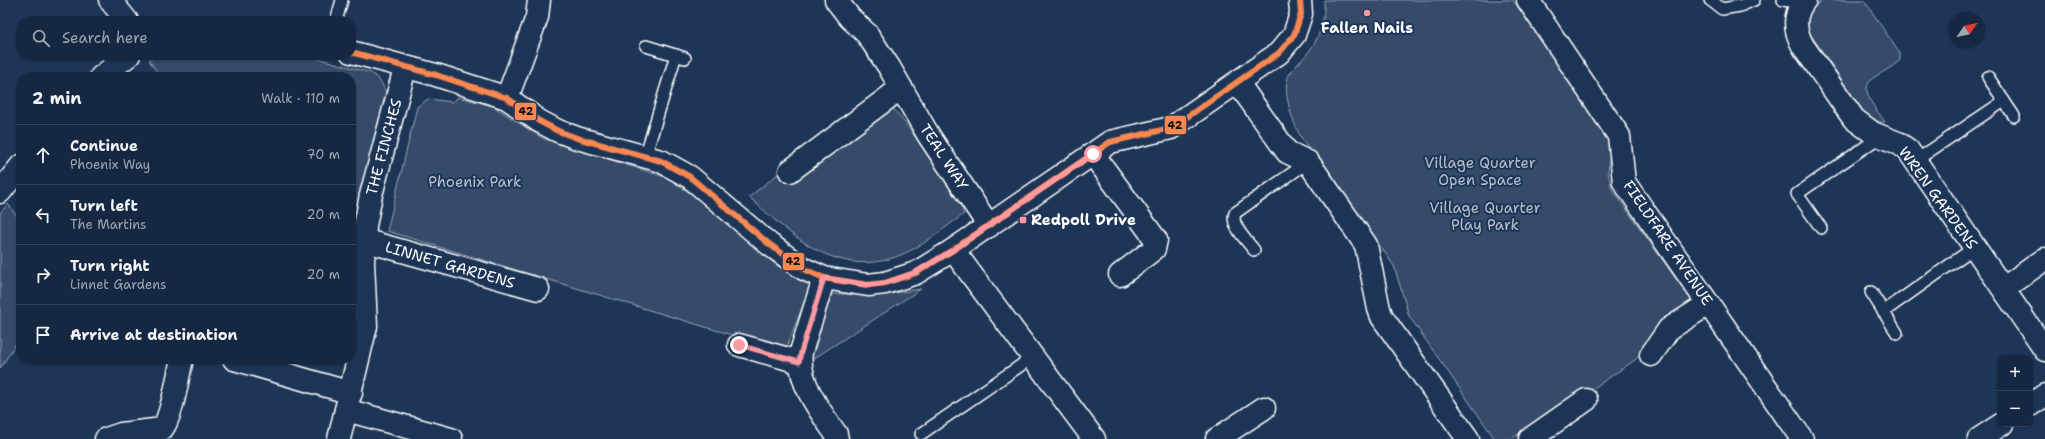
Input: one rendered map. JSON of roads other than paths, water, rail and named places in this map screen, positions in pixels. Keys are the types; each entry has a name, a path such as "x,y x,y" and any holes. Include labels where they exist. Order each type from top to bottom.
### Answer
{"street":[{"path":"110,0 123,16"},
{"path":"507,98 537,17 539,0"},
{"name":"TEAL WAY","path":"836,0 850,18 867,34 929,136 989,226"},
{"path":"356,53 405,68 436,75 507,98 539,121 558,131 577,138 661,161 690,177 769,244 804,269 824,278 868,285 885,283 916,272 953,250 1093,154 1117,140 1151,134 1171,128 1238,83 1279,53 1287,45 1298,25 1302,7 1300,0"},
{"name":"FIELDFARE AVENUE","path":"1528,0 1620,136 1624,182 1802,439"},
{"name":"WREN GARDENS","path":"1797,1 1795,24 1797,35 1803,46 1854,119 1873,133 1898,142 1908,150 2004,288 2045,350"},
{"path":"107,72 123,60"},
{"name":"THE FINCHES","path":"339,439 366,326 360,230 405,68"},
{"path":"1238,83 1287,152 1308,162 1366,245 1379,309 1382,316 1468,439"},
{"path":"790,171 901,88"},
{"path":"1093,154 1156,240 1154,249 1120,276"},
{"path":"0,192 16,172"},
{"name":"LINNET GARDENS","path":"360,230 538,289"},
{"path":"953,250 1094,439"},
{"path":"2004,288 2045,259"},
{"path":"824,278 799,362 801,373 809,391 836,434 837,439"},
{"path":"1651,355 1670,329 1708,304"},
{"path":"739,345 799,362"},
{"path":"106,439 120,434 162,429 165,425 169,412 181,364"},
{"path":"248,364 450,439"},
{"path":"2033,403 2045,395"},
{"path":"1530,439 1586,400"},
{"path":"1218,439 1264,408"},
{"path":"1979,439 1997,427"}],"lane":[{"path":"337,16 342,0"},
{"path":"1710,0 1722,9 1740,6 1754,0"},
{"path":"645,157 681,57 646,46"},
{"path":"1988,77 2014,116"},
{"path":"1915,161 2004,101"},
{"path":"1820,228 1797,194 1881,136"},
{"path":"1254,250 1235,224 1233,217 1235,213 1308,162"},
{"path":"1883,312 1975,247"},
{"path":"1870,292 1897,333"},
{"path":"921,434 1033,357"}],"place":[{"name":"Fallen Nails","path":"1367,13"},
{"name":"Redpoll Drive","path":"1023,220"}],"park label":[{"name":"Village Quarter Open Space","path":"1480,172"},
{"name":"Phoenix Park","path":"475,182"},
{"name":"Village Quarter Play Park","path":"1485,216"}]}
